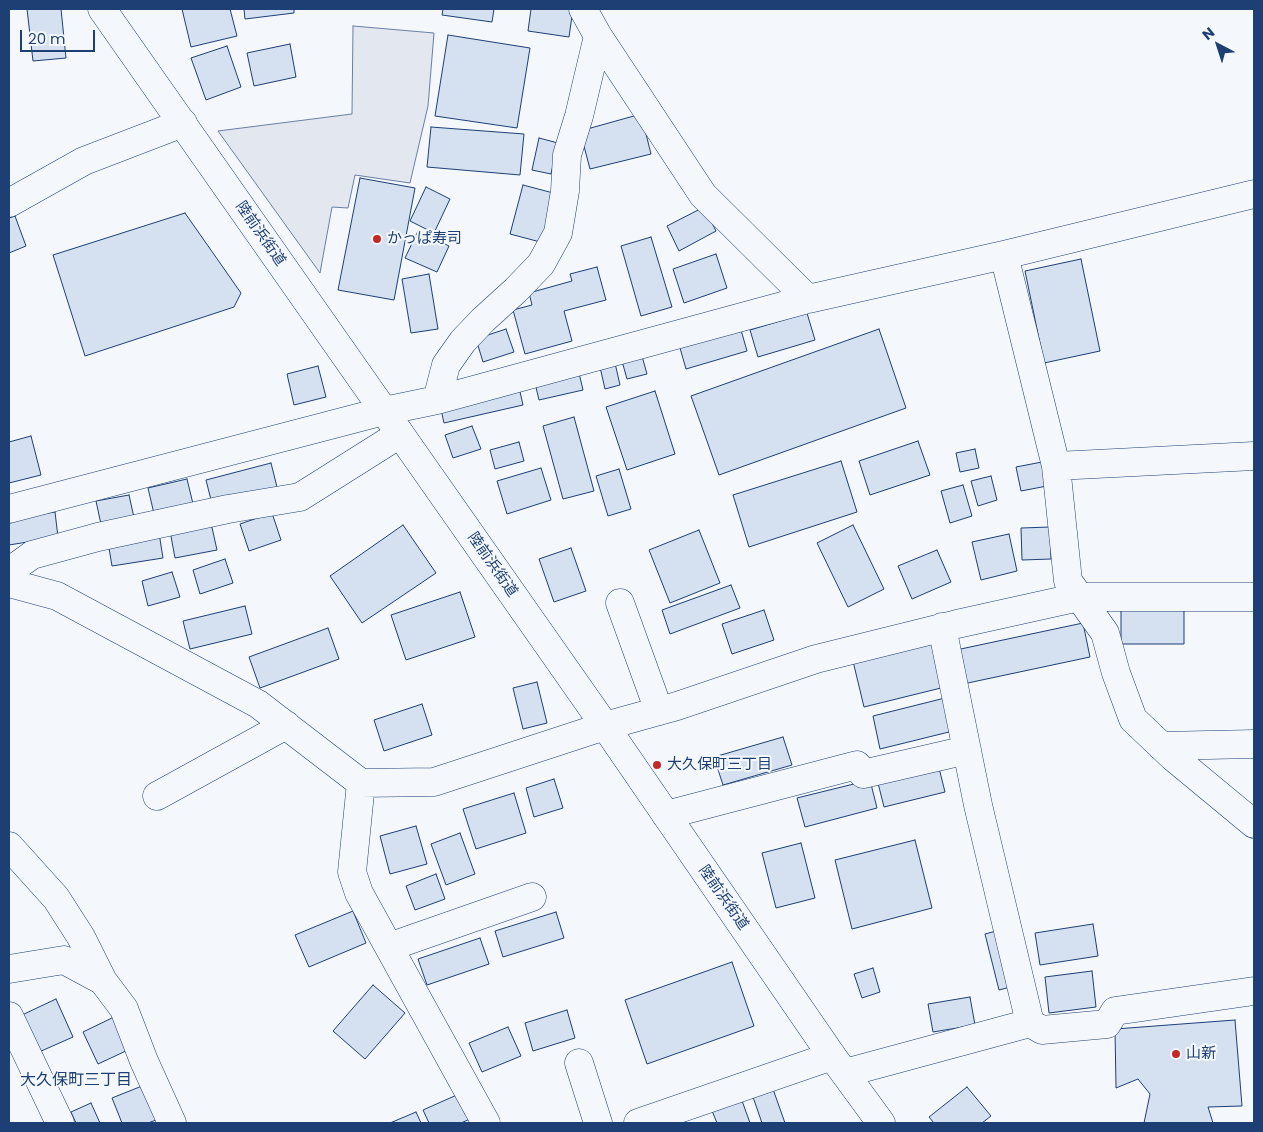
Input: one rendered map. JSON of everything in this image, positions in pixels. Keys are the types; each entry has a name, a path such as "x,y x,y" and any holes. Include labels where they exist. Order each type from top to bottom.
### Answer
{"main road":[{"name":"陸前浜街道","path":"102,9 881,1123"},
{"path":"583,9 598,36 703,195 808,300"},
{"path":"437,400 446,365 483,320 541,264 558,233 565,191 567,155 579,116 598,36"},
{"path":"9,203 84,162 182,123"},
{"path":"9,509 384,411 437,400 808,300 1004,255 1254,194"},
{"path":"1004,255 1056,466 1068,580 1105,633 1116,673 1133,719 1161,746 1254,824"},
{"path":"9,576 14,568 32,556 98,537 228,509 300,497 400,434"},
{"path":"1056,466 1254,456"},
{"path":"9,582 57,596 258,704 361,783 434,782 816,659 942,627 1079,597 1254,597"},
{"path":"620,604 659,711"},
{"path":"942,627 978,805 1030,1023"},
{"path":"157,796 286,725"},
{"path":"1161,746 1254,744"},
{"path":"666,815 857,765 863,774 967,750"},
{"path":"361,783 352,872 359,892 486,1123"},
{"path":"9,846 56,898 82,936 103,981 124,1009 144,1061 172,1123"},
{"path":"389,947 532,897"},
{"path":"9,969 64,960 103,981"},
{"path":"638,1123 838,1064 1030,1023 1042,1030 1106,1024 1115,1011 1254,991"},
{"path":"9,1016 60,1123"},
{"path":"579,1063 598,1123"}],"shaded area":[{"path":"353,26 434,33 428,106 410,183 355,175 348,208 332,207 320,273 218,131 352,114"}],"building":[{"path":"27,9 61,9 66,58 33,61"},
{"path":"182,9 230,9 237,36 191,47"},
{"path":"244,9 294,9 294,13 245,19"},
{"path":"443,9 494,9 492,22 442,15"},
{"path":"531,9 573,9 569,37 528,31"},
{"path":"448,35 530,48 517,128 435,116"},
{"path":"290,44 296,77 254,86 247,53"},
{"path":"227,46 241,87 206,100 191,58"},
{"path":"641,114 651,154 590,169 580,131"},
{"path":"431,127 524,134 520,175 427,167"},
{"path":"539,138 558,143 551,174 532,170"},
{"name":"かっぱ寿司","path":"360,178 415,188 394,300 338,290"},
{"path":"523,185 557,194 544,243 510,234"},
{"path":"426,187 450,199 434,233 410,221"},
{"path":"704,207 716,231 679,251 667,226"},
{"path":"185,213 241,293 234,307 85,356 53,255"},
{"path":"15,216 26,246 9,253 9,218"},
{"path":"418,231 449,246 437,272 405,258"},
{"path":"651,237 672,307 641,316 621,246"},
{"path":"716,254 727,288 684,303 673,269"},
{"path":"1081,259 1100,351 1044,363 1025,271"},
{"path":"597,267 606,300 564,311 572,341 525,354 513,310 532,305 529,293 572,281 570,274"},
{"path":"429,274 438,329 411,333 402,279"},
{"path":"807,313 815,340 758,357 750,330"},
{"path":"506,329 514,352 483,362 476,339"},
{"path":"879,329 906,408 719,475 691,396"},
{"path":"741,330 747,351 686,369 680,348"},
{"path":"642,356 647,374 627,379 622,361"},
{"path":"615,363 620,385 605,389 600,367"},
{"path":"318,366 326,397 294,405 287,374"},
{"path":"579,373 583,390 539,400 535,383"},
{"path":"519,387 523,405 444,423 440,405"},
{"path":"655,391 675,454 627,470 606,407"},
{"path":"574,417 594,491 563,499 543,426"},
{"path":"472,426 481,449 453,458 445,435"},
{"path":"31,436 41,475 9,483 9,442"},
{"path":"918,441 930,475 870,495 859,461"},
{"path":"519,442 524,461 495,469 490,450"},
{"path":"975,449 979,468 960,472 956,453"},
{"path":"841,461 857,512 749,547 733,495"},
{"path":"1042,462 1047,486 1021,491 1016,467"},
{"path":"271,463 278,491 213,508 206,480"},
{"path":"541,468 551,500 507,514 497,481"},
{"path":"619,469 631,509 608,516 596,476"},
{"path":"991,476 997,500 978,506 971,481"},
{"path":"187,479 194,508 155,518 148,488"},
{"path":"963,485 972,516 950,523 941,491"},
{"path":"129,495 135,522 102,529 96,501"},
{"path":"55,512 58,537 9,545 9,519"},
{"path":"272,513 281,540 249,551 240,524"},
{"path":"211,523 217,550 175,558 170,531"},
{"path":"403,525 436,573 362,623 330,576"},
{"path":"853,525 884,589 848,607 817,543"},
{"path":"1050,527 1051,559 1022,560 1021,528"},
{"path":"699,530 720,583 670,603 649,550"},
{"path":"159,533 163,558 112,566 108,542"},
{"path":"1009,534 1017,571 981,580 972,542"},
{"path":"571,548 586,591 554,602 539,559"},
{"path":"937,550 951,582 912,599 898,566"},
{"path":"225,559 233,583 200,594 193,570"},
{"path":"172,572 180,597 148,606 142,581"},
{"path":"731,585 740,608 670,634 662,610"},
{"path":"460,592 475,637 406,660 391,615"},
{"path":"245,606 252,634 190,649 183,621"},
{"path":"1121,607 1184,607 1184,644 1121,644"},
{"path":"764,610 774,640 732,654 722,624"},
{"path":"1083,623 1090,657 963,684 956,650"},
{"path":"328,628 339,659 260,688 249,657"},
{"path":"937,636 949,686 864,707 852,657"},
{"path":"537,682 547,723 523,729 513,688"},
{"path":"945,698 953,731 880,749 873,716"},
{"path":"422,704 432,735 384,751 374,720"},
{"path":"783,737 792,765 723,785 714,757"},
{"path":"938,764 945,792 884,807 877,779"},
{"path":"554,779 563,808 534,817 526,788"},
{"path":"870,780 877,808 805,827 797,798"},
{"path":"514,793 526,833 476,849 463,809"},
{"path":"416,826 427,864 390,874 380,836"},
{"path":"460,833 475,874 446,885 431,844"},
{"path":"915,840 932,908 852,929 835,860"},
{"path":"801,843 815,898 776,908 762,853"},
{"path":"436,874 445,899 415,910 406,886"},
{"path":"353,911 366,943 309,967 295,935"},
{"path":"556,912 564,938 503,957 495,931"},
{"path":"1093,924 1098,956 1040,965 1035,933"},
{"path":"1000,930 1014,986 999,990 985,934"},
{"path":"480,938 489,964 427,985 418,959"},
{"path":"732,962 754,1026 647,1064 625,1000"},
{"path":"873,968 880,992 862,998 854,974"},
{"path":"1092,971 1096,1007 1049,1013 1045,977"},
{"path":"373,985 405,1013 365,1059 333,1031"},
{"path":"970,997 975,1025 933,1032 928,1004"},
{"path":"56,999 73,1037 39,1052 22,1015"},
{"path":"567,1010 575,1038 533,1051 525,1023"},
{"path":"114,1017 128,1050 98,1064 83,1032"},
{"name":"山新","path":"1235,1020 1242,1106 1208,1107 1213,1123 1144,1123 1150,1094 1138,1079 1116,1088 1115,1029"},
{"path":"508,1027 521,1056 482,1072 469,1043"},
{"path":"142,1086 156,1120 148,1123 122,1123 112,1098"},
{"path":"967,1087 991,1116 982,1123 934,1123 929,1117"},
{"path":"773,1089 785,1123 762,1123 753,1097"},
{"path":"459,1094 470,1119 461,1123 429,1123 423,1110"},
{"path":"740,1095 750,1123 717,1123 710,1106"},
{"path":"91,1103 100,1123 76,1123 71,1112"},
{"path":"416,1112 421,1123 390,1123"}],"place":[{"name":"かっぱ寿司","path":"377,239"},
{"name":"大久保町三丁目","path":"657,765"},
{"name":"山新","path":"1176,1054"}],"district":[{"name":"大久保町三丁目","path":"76,1081"}]}
